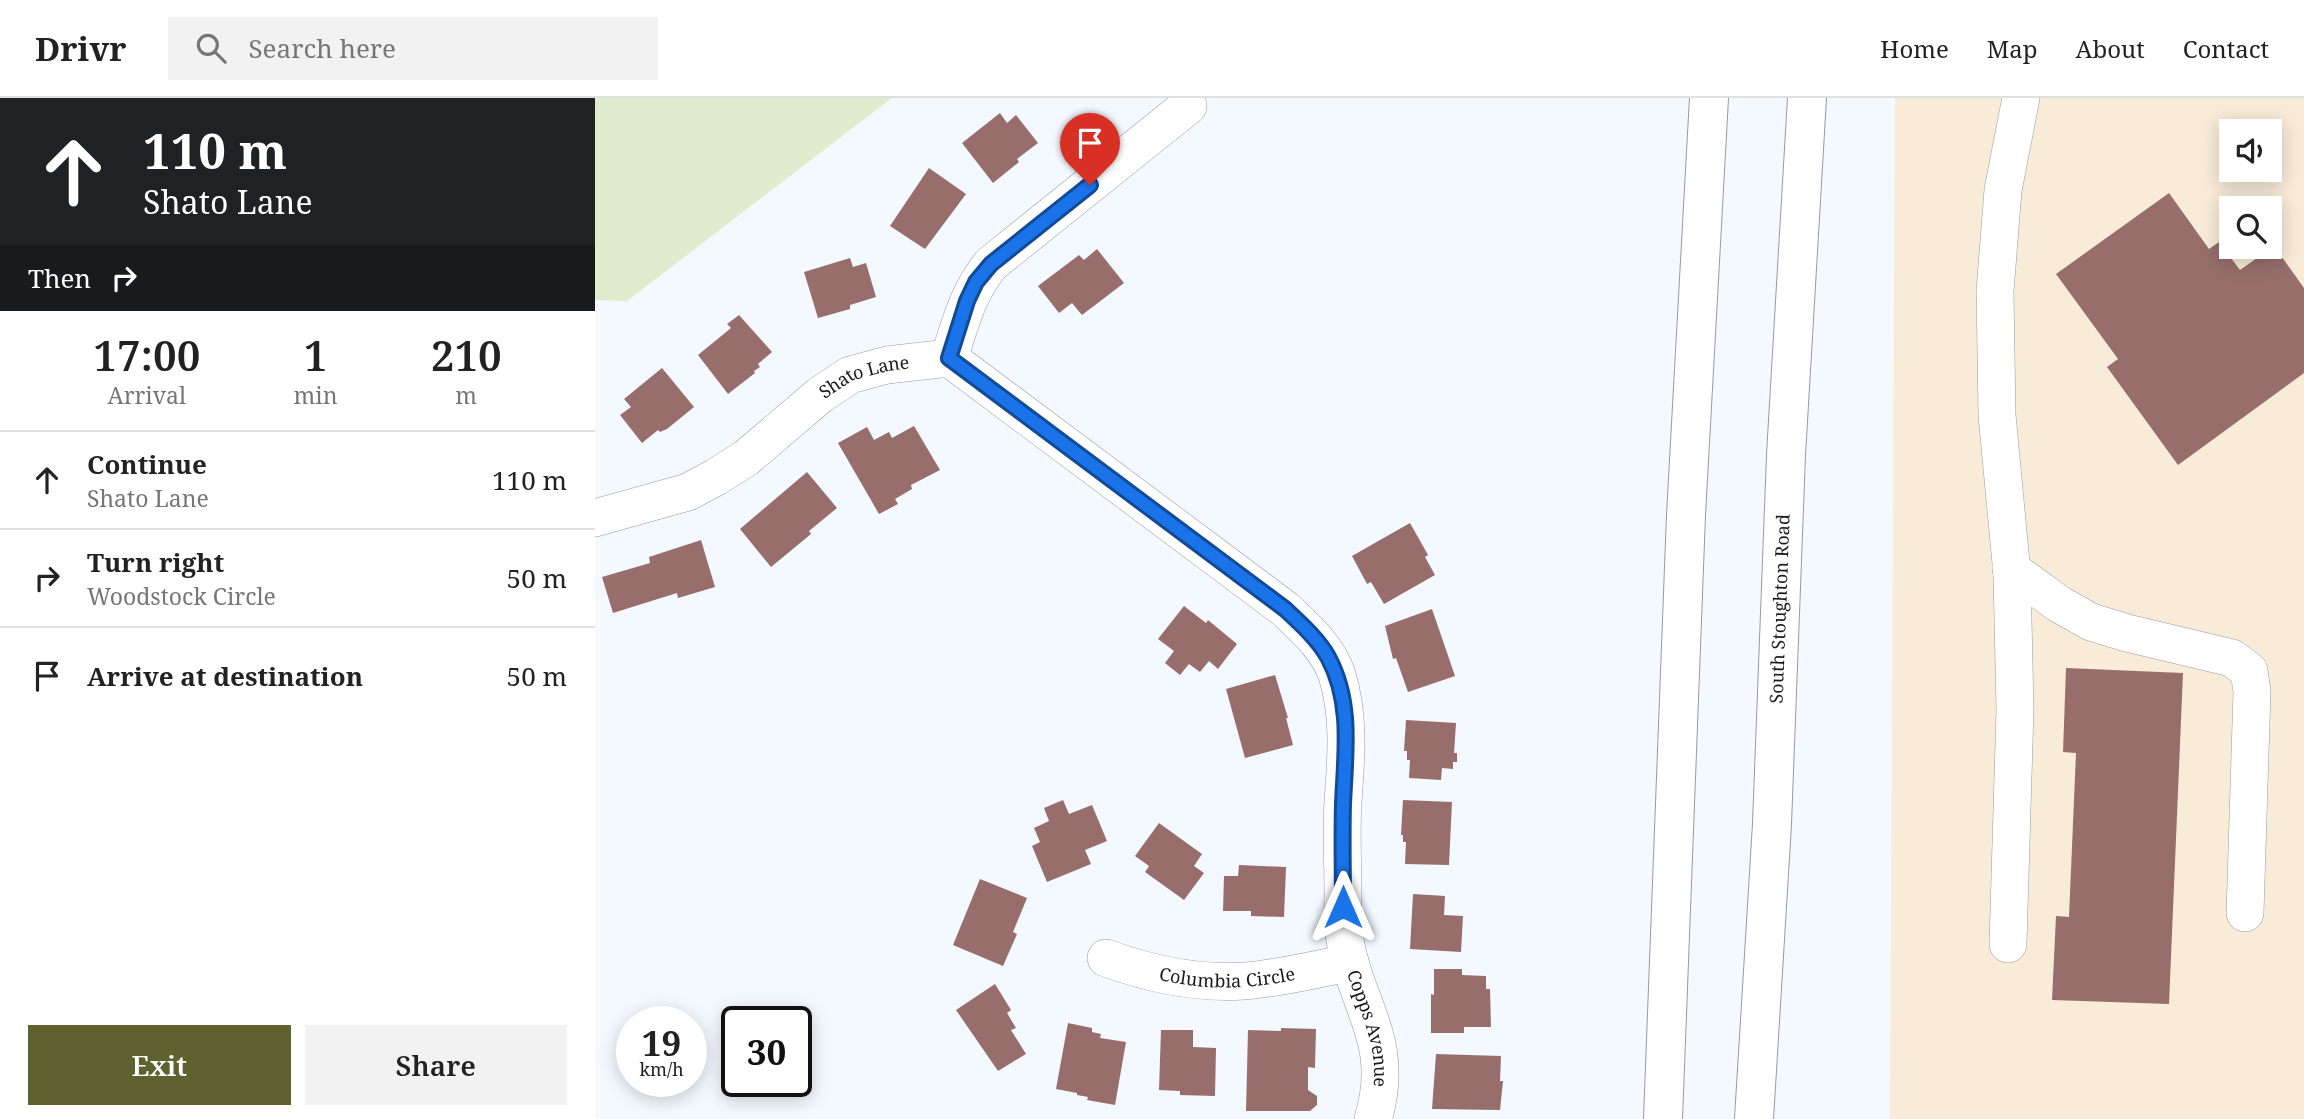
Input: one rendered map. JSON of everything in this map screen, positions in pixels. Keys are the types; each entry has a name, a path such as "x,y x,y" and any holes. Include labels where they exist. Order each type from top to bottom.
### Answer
{"main road":[{"path":"1663,1119 1686,515 1709,98"},
{"name":"South Stoughton Road","path":"1754,1119 1772,824 1786,455 1807,98"}],"street":[{"path":"2008,944 2015,710 2011,569 1997,415 1995,291 2003,190 2021,98"},
{"path":"949,358 967,301 976,282 991,264 1188,106"},
{"name":"Copps Avenue","path":"949,358 1285,609 1327,654 1336,674 1345,711 1347,755 1343,804 1343,932 1350,963 1369,1013 1380,1060 1381,1087 1373,1119"},
{"name":"Shato Lane","path":"595,518 688,492 716,477 745,458 820,395 850,374 887,365 949,358"},
{"path":"2011,569 2059,604 2091,622 2232,658 2249,671 2252,691 2245,913"},
{"name":"Columbia Circle","path":"1106,958 1157,975 1212,981 1245,981 1350,963"}],"shaded area":[{"path":"1895,98 2304,98 2304,1119 1890,1119"}],"green space":[{"path":"595,98 892,98 627,301 595,300"}],"building":[{"path":"1000,113 1007,123 1016,115 1038,143 993,183 962,143"},
{"path":"929,168 966,194 925,249 890,226"},
{"path":"2169,193 2209,249 2219,242 2219,259 2232,259 2240,270 2256,259 2282,257 2304,288 2304,373 2178,465 2107,367 2118,359 2056,274"},
{"path":"1097,249 1124,283 1082,315 1072,303 1059,313 1038,286 1079,255 1084,260"},
{"path":"850,258 853,267 866,263 876,297 850,305 850,309 818,318 804,272"},
{"path":"739,315 772,352 758,364 760,367 755,373 728,394 698,355 731,328 727,324"},
{"path":"662,368 694,407 667,429 660,432 658,430 642,443 620,415 631,407 624,399"},
{"path":"914,426 940,470 911,485 912,489 895,499 898,504 879,514 838,443 867,427 874,440 889,432 892,438"},
{"path":"807,472 837,508 771,567 740,529"},
{"path":"1410,523 1428,555 1425,557 1435,575 1384,604 1371,582 1367,584 1352,556"},
{"path":"701,540 715,587 678,598 677,593 613,613 602,577 650,563 649,557"},
{"path":"1184,606 1206,623 1208,620 1237,644 1218,669 1209,661 1200,672 1189,664 1180,675 1165,663 1174,651 1158,639"},
{"path":"1432,609 1455,676 1408,692 1396,658 1393,659 1385,626"},
{"path":"2066,668 2183,673 2169,1004 2052,1000 2056,916 2069,917 2076,753 2063,752"},
{"path":"1275,675 1293,745 1245,758 1226,689"},
{"path":"1406,720 1456,723 1454,753 1457,753 1457,762 1453,762 1453,769 1442,768 1441,780 1409,778 1410,760 1407,760 1407,751 1404,751"},
{"path":"1063,800 1069,814 1092,805 1107,841 1085,850 1091,864 1047,882 1032,846 1040,842 1034,828 1049,821 1044,808"},
{"path":"1403,800 1452,802 1449,865 1405,864 1406,842 1403,842 1401,835"},
{"path":"1159,823 1202,854 1194,866 1204,873 1184,900 1145,872 1149,866 1135,856"},
{"path":"1239,865 1286,867 1284,917 1251,916 1251,911 1223,911 1224,876 1238,876"},
{"path":"980,879 1027,898 1013,932 1017,934 1003,966 953,945"},
{"path":"1413,894 1445,896 1444,915 1463,916 1461,952 1410,949"},
{"path":"1434,969 1462,969 1462,975 1486,976 1486,989 1490,989 1491,1027 1464,1027 1464,1033 1431,1033"},
{"path":"995,984 1011,1010 1007,1013 1016,1028 1011,1030 1026,1054 998,1071 956,1010"},
{"path":"1068,1023 1092,1028 1092,1032 1101,1034 1100,1038 1126,1042 1115,1105 1087,1100 1088,1097 1077,1093 1056,1089"},
{"path":"1281,1028 1316,1029 1315,1068 1308,1067 1308,1090 1317,1096 1317,1105 1310,1111 1246,1111 1248,1030 1281,1031"},
{"path":"1161,1030 1193,1030 1193,1047 1216,1048 1215,1096 1180,1095 1180,1091 1159,1090"},
{"path":"1436,1054 1501,1056 1500,1081 1503,1081 1500,1110 1432,1109"}],"route":[{"path":"1090,185 991,264 976,282 967,301 949,358 1285,609 1327,654 1336,674 1345,711 1347,755 1343,804 1343,907"}]}
